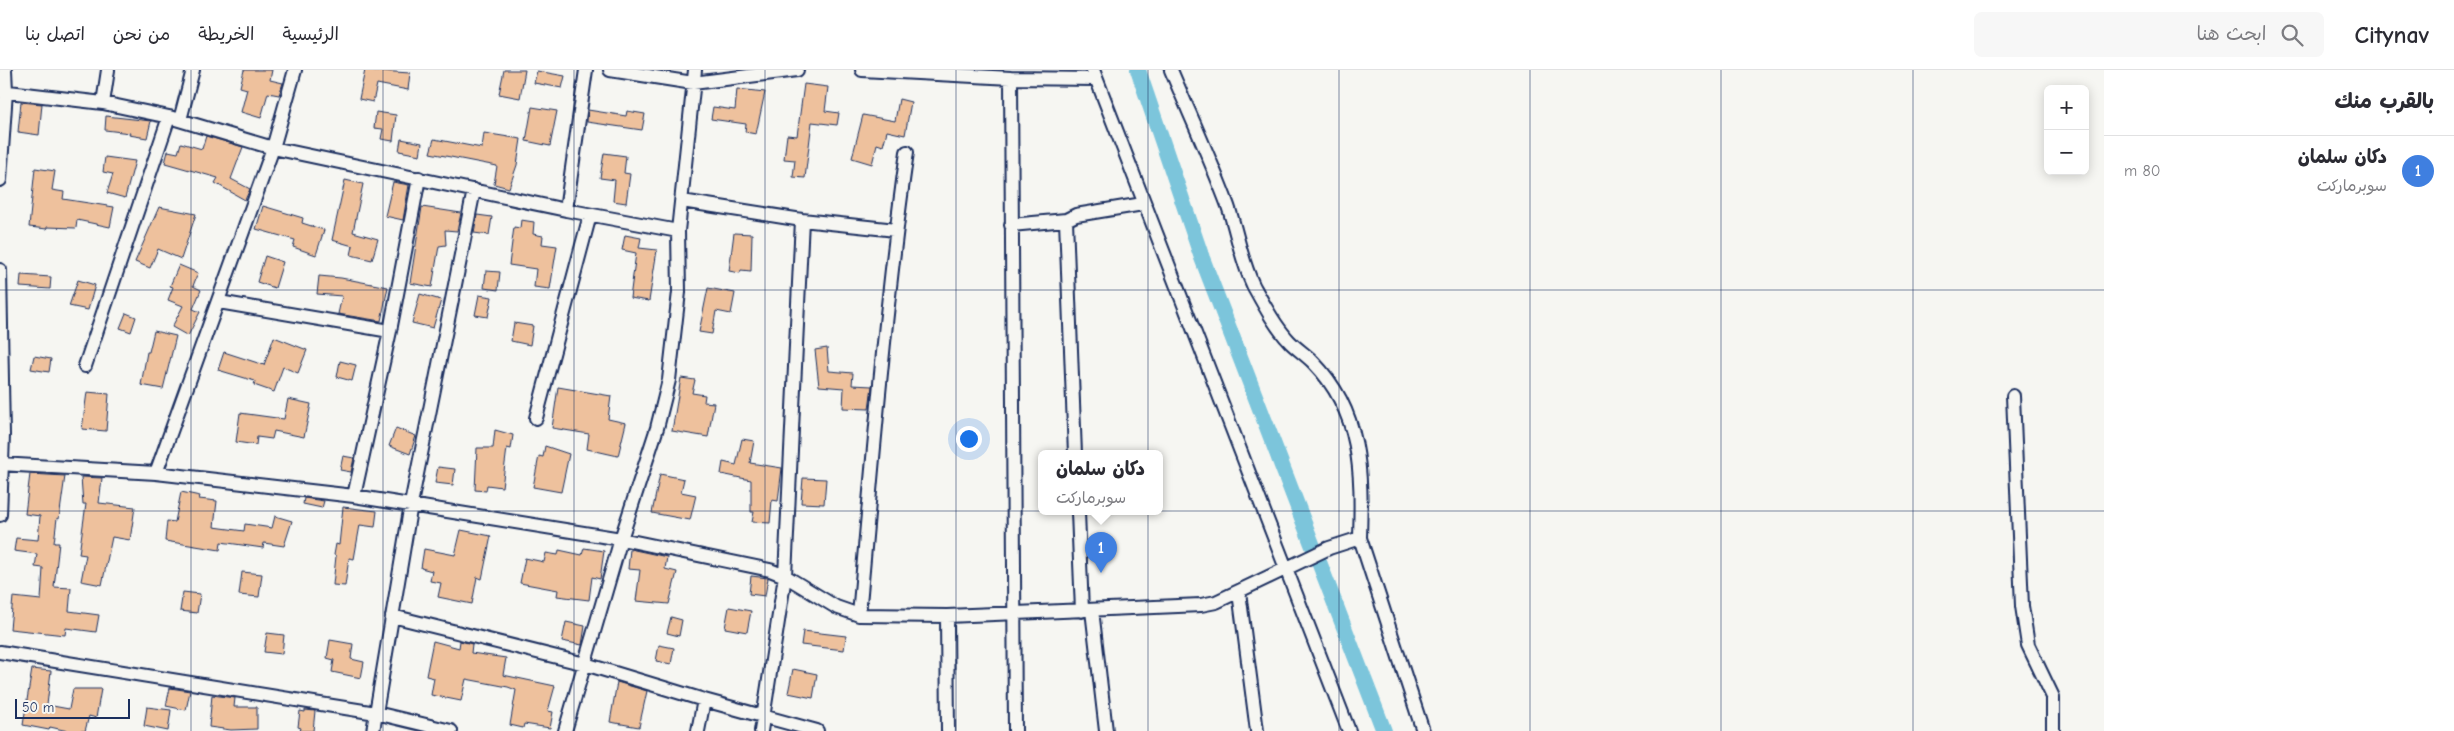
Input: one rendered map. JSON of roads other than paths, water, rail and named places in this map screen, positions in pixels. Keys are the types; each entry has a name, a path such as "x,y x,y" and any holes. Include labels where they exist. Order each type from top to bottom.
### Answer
{"street":[{"path":"0,180 5,70"},
{"path":"103,103 108,70"},
{"path":"85,366 193,70"},
{"path":"156,473 273,148 296,70"},
{"path":"566,210 586,70"},
{"path":"610,70 694,76 797,70"},
{"path":"862,70 936,72 1011,78 1094,74 1349,731"},
{"path":"1171,70 1229,208 1252,283 1270,316 1290,342 1314,362 1336,392 1351,419 1359,449 1360,538 1423,731"},
{"path":"565,731 621,538 657,428 670,380 680,292 678,231 694,76"},
{"path":"1011,78 1016,611 1015,731"},
{"path":"3,91 103,103 175,118 273,148 590,215 678,231"},
{"path":"859,615 881,365 896,230 908,152"},
{"path":"354,496 390,331 419,178"},
{"path":"373,731 410,504 474,190"},
{"path":"682,201 802,220 896,230"},
{"path":"1011,225 1066,220 1076,215 1143,204"},
{"path":"536,418 590,215"},
{"path":"761,731 785,576 802,220"},
{"path":"1066,220 1076,450"},
{"path":"0,270 0,515"},
{"path":"219,302 390,331"},
{"path":"2012,396 2022,606 2028,645 2053,697 2053,731"},
{"path":"1,464 156,473 354,496 621,538 756,566 785,576 820,599 859,615 947,616 1016,611 1201,605 1216,602 1329,548 1360,538"},
{"path":"1078,515 1087,610 1106,731"},
{"path":"1239,592 1257,731"},
{"path":"392,616 585,664 704,700 817,731"},
{"path":"947,616 948,731"},
{"path":"0,652 376,713 451,731"},
{"path":"698,731 704,700"}],"waterway":[{"path":"1138,70 1202,258 1384,731"}],"place":[{"name":"دكان سلمان","path":"1101,573"}]}
